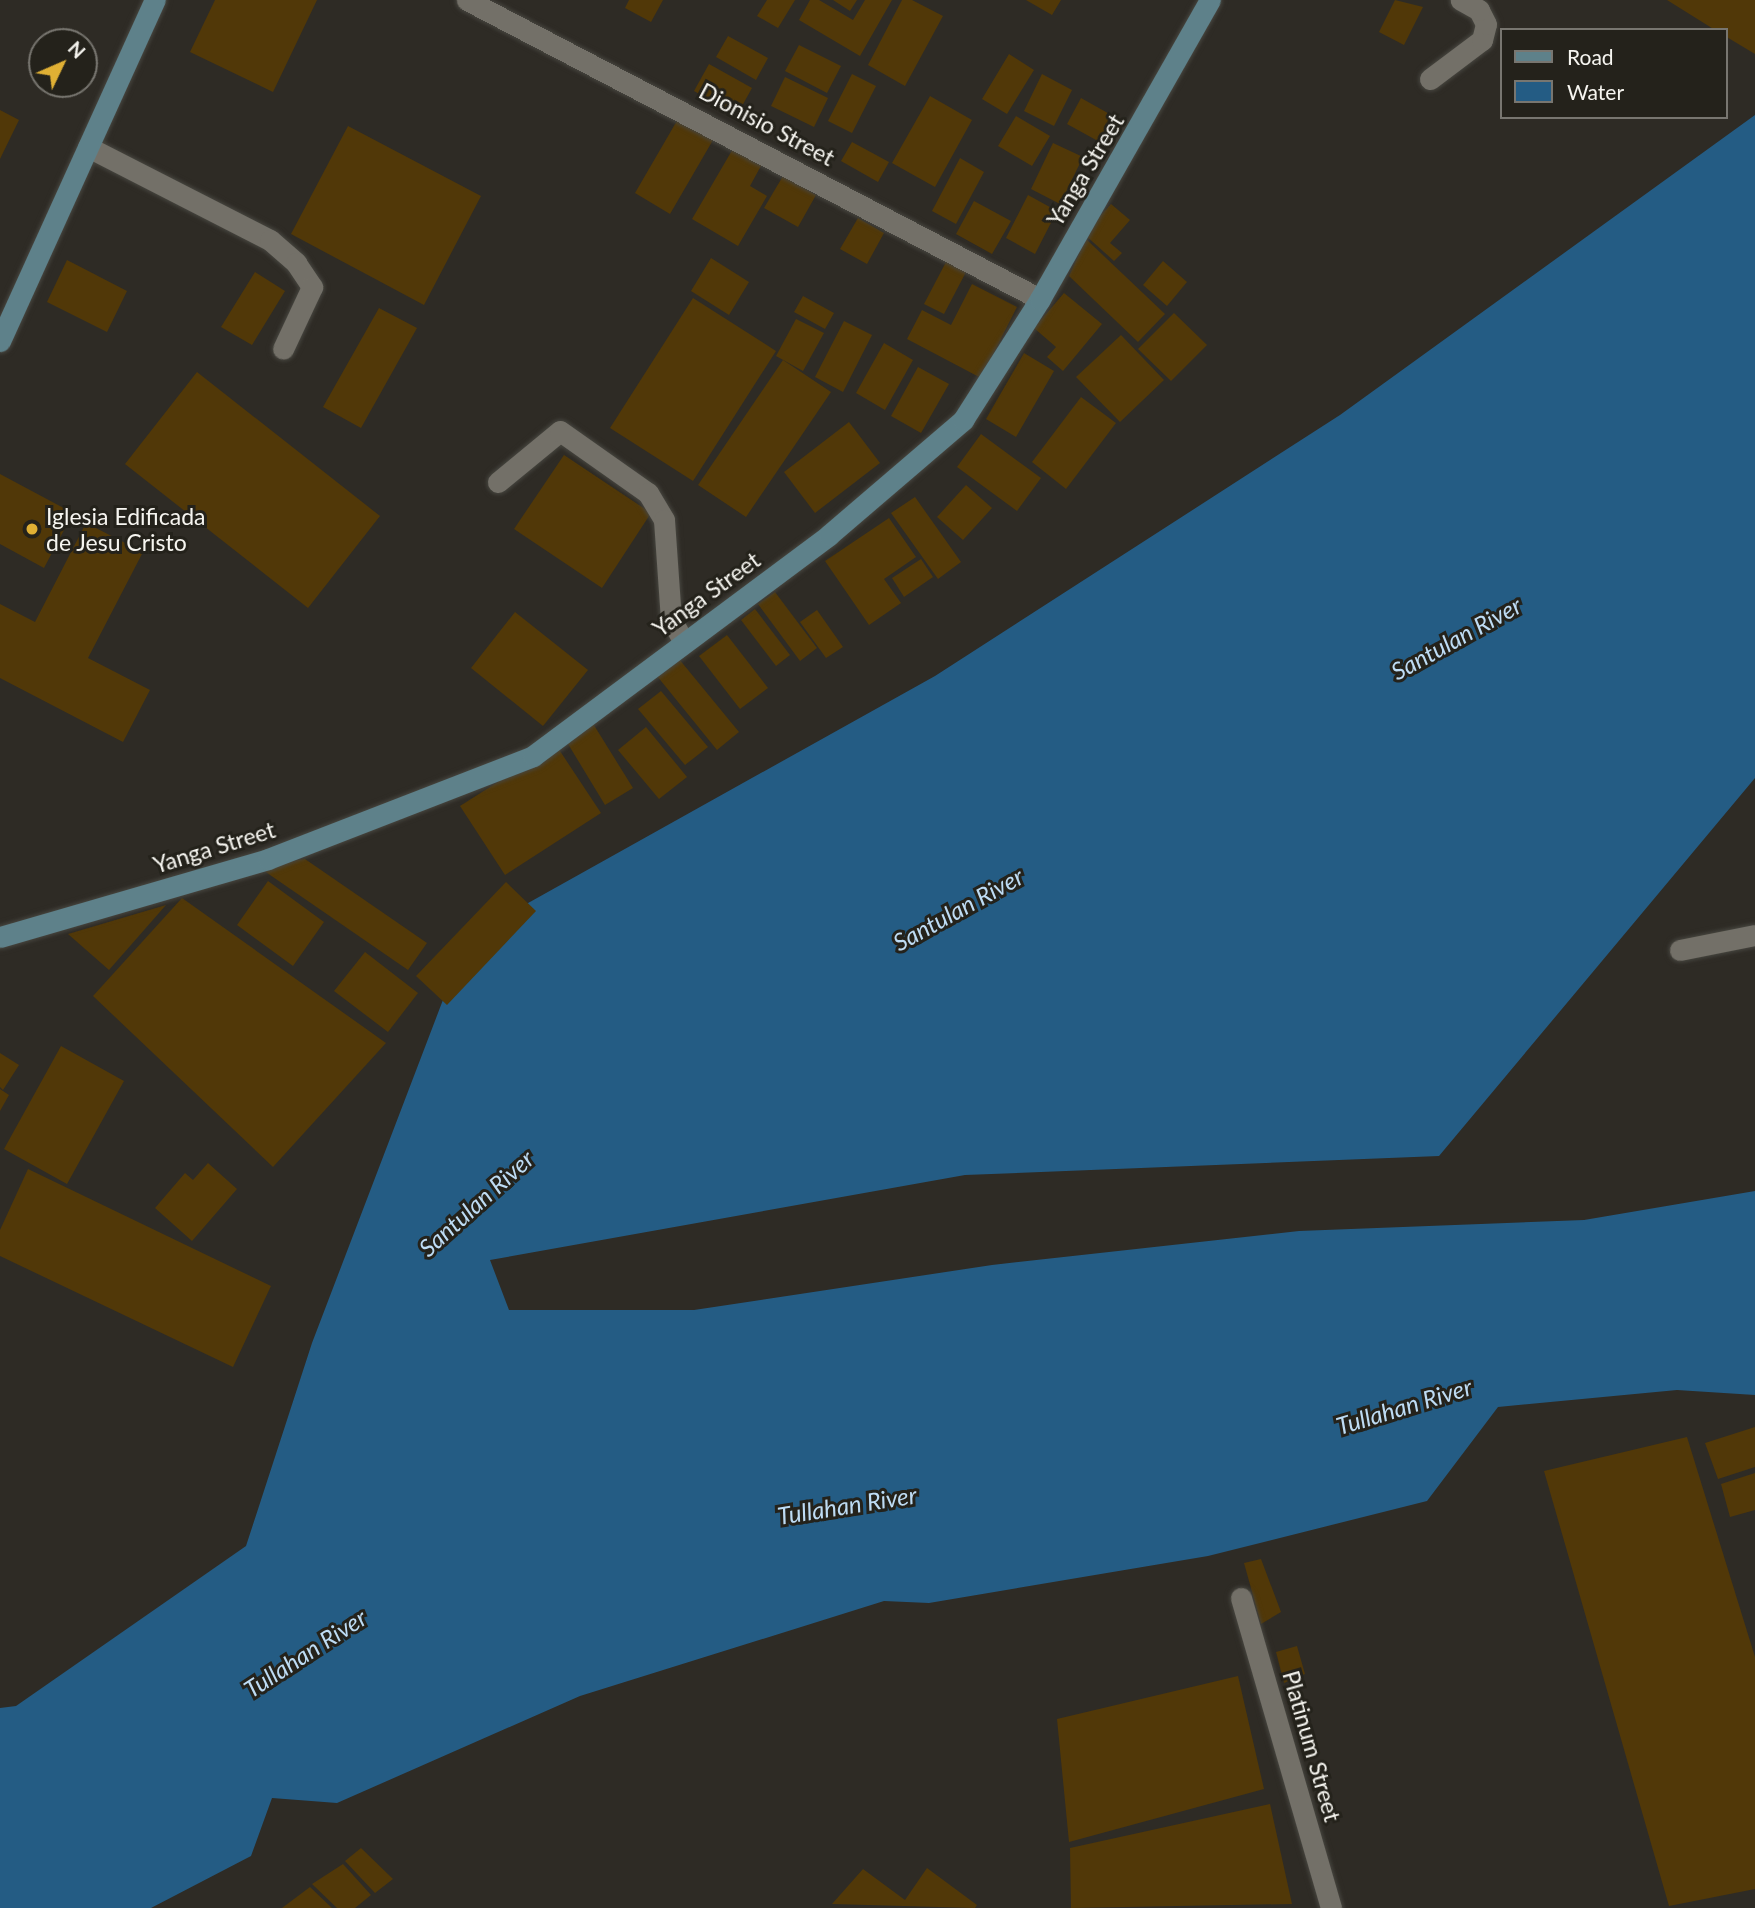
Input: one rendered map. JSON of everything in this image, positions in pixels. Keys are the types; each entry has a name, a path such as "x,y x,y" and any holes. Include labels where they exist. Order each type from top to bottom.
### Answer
{"street":[{"path":"0,341 155,0"},
{"name":"Dionisio Street","path":"467,0 1040,299"},
{"name":"Yanga Street","path":"0,937 280,855 533,755 829,535 963,420 1040,299 1210,0"},
{"path":"1430,79 1482,40 1486,24 1479,10 1461,0"},
{"path":"88,147 270,240 296,262 312,287 283,349"},
{"path":"498,482 560,432 648,493 664,520 671,619 684,642"},
{"path":"1680,950 1755,935"},
{"name":"Platinum Street","path":"1241,1598 1331,1908"}],"water":[{"path":"1755,115 1755,778 1439,1156 965,1175 490,1260 509,1310 694,1310 992,1265 1299,1231 1584,1220 1755,1191 1755,1395 1677,1390 1498,1407 1427,1501 1208,1556 929,1603 884,1601 580,1696 337,1803 272,1798 251,1856 151,1908 0,1908 0,1708 16,1706 246,1546 312,1343 467,937 935,676 1340,415"}],"building":[{"path":"215,0 317,0 273,92 190,52"},
{"path":"629,0 663,0 651,22 625,8"},
{"path":"767,0 795,0 778,28 757,16"},
{"path":"810,0 819,0 853,20 865,0 892,0 860,56 799,20"},
{"path":"833,0 857,0 850,11"},
{"path":"902,0 912,0 943,16 905,86 868,65"},
{"path":"1026,0 1061,0 1052,15"},
{"path":"1395,0 1423,7 1404,45 1379,32"},
{"path":"1667,0 1755,0 1755,54 1727,37 1727,28 1712,28"},
{"path":"728,36 768,58 756,80 716,57"},
{"path":"799,45 841,66 827,93 785,71"},
{"path":"1009,54 1034,70 1007,114 982,99"},
{"path":"709,64 752,88 737,115 694,91"},
{"path":"852,74 876,86 852,133 828,121"},
{"path":"1042,74 1072,90 1054,126 1024,111"},
{"path":"785,77 828,98 814,127 771,106"},
{"path":"930,96 972,120 935,187 892,163"},
{"path":"1081,98 1122,121 1107,146 1067,124"},
{"path":"0,110 19,120 0,159"},
{"path":"1016,116 1050,136 1032,166 998,146"},
{"path":"678,119 713,140 670,214 635,193"},
{"path":"348,126 481,196 424,305 291,234"},
{"path":"852,142 889,162 878,182 841,161"},
{"path":"1053,143 1083,157 1060,204 1031,189"},
{"path":"734,147 762,164 750,186 767,196 738,246 692,219"},
{"path":"960,158 984,172 956,224 932,211"},
{"path":"783,176 816,195 798,227 764,208"},
{"path":"1028,195 1057,211 1035,254 1006,238"},
{"path":"974,201 1011,221 992,254 956,234"},
{"path":"1111,204 1130,220 1110,243 1122,253 1114,261 1084,234"},
{"path":"858,218 884,233 867,264 840,249"},
{"path":"1086,239 1165,314 1138,342 1069,276"},
{"path":"711,258 749,282 729,315 691,291"},
{"path":"67,260 127,291 107,332 47,302"},
{"path":"1163,261 1187,282 1167,306 1143,285"},
{"path":"946,262 966,272 944,314 924,304"},
{"path":"255,272 285,291 252,345 221,327"},
{"path":"972,284 1017,307 981,378 907,339 922,310 951,325"},
{"path":"1064,293 1102,324 1063,371 1047,357 1056,347 1034,328"},
{"path":"803,296 834,313 825,329 794,312"},
{"path":"693,298 776,351 693,481 610,428"},
{"path":"379,308 417,328 361,428 323,407"},
{"path":"1174,313 1207,345 1171,381 1138,349"},
{"path":"796,319 824,333 803,371 776,356"},
{"path":"844,321 872,335 843,392 815,377"},
{"path":"1121,335 1164,380 1120,422 1076,377"},
{"path":"884,343 913,360 885,410 856,393"},
{"path":"1024,353 1054,371 1016,437 986,419"},
{"path":"783,360 831,392 746,517 698,485"},
{"path":"918,367 949,384 921,433 891,416"},
{"path":"197,372 380,516 308,608 125,464"},
{"path":"1081,397 1116,423 1066,489 1032,462"},
{"path":"849,422 880,463 815,513 784,472"},
{"path":"981,434 1041,478 1017,511 957,467"},
{"path":"564,455 651,513 602,588 514,529"},
{"name":"Iglesia Edificada de Jesu Cristo","path":"0,474 73,513 44,568 0,544"},
{"path":"966,485 992,508 963,540 937,517"},
{"path":"915,497 961,562 938,579 891,513"},
{"path":"889,518 916,557 884,579 901,603 869,625 825,561"},
{"path":"86,523 143,552 88,658 150,690 123,742 0,678 0,604 35,622"},
{"path":"921,559 933,577 904,597 892,578"},
{"path":"775,592 817,648 800,661 758,604"},
{"path":"755,609 790,655 776,666 741,620"},
{"path":"817,610 843,647 826,658 800,622"},
{"path":"515,612 588,670 543,726 471,668"},
{"path":"727,635 768,688 740,709 699,656"},
{"path":"679,659 739,732 717,750 657,676"},
{"path":"661,691 708,747 685,765 638,709"},
{"path":"592,722 633,788 605,805 565,739"},
{"path":"646,727 687,777 659,799 618,750"},
{"path":"556,745 601,813 505,875 460,806"},
{"path":"305,859 427,943 408,970 257,866"},
{"path":"268,881 324,922 293,966 237,925"},
{"path":"506,882 536,911 447,1005 416,976"},
{"path":"182,898 386,1043 273,1167 93,996"},
{"path":"166,905 109,970 68,934"},
{"path":"365,952 418,993 388,1032 334,991"},
{"path":"61,1046 124,1081 67,1184 4,1149"},
{"path":"0,1053 19,1065 3,1090 0,1087"},
{"path":"0,1089 9,1095 0,1111"},
{"path":"208,1163 237,1189 192,1241 155,1208 185,1173 193,1180"},
{"path":"28,1169 271,1286 233,1367 0,1256 0,1230"},
{"path":"1755,1427 1755,1467 1718,1479 1705,1443"},
{"path":"1687,1437 1755,1657 1755,1889 1669,1906 1544,1471"},
{"path":"1755,1473 1755,1510 1730,1517 1721,1484"},
{"path":"1261,1559 1281,1612 1261,1624 1244,1563"},
{"path":"1297,1646 1305,1674 1284,1683 1276,1652"},
{"path":"1238,1676 1264,1789 1069,1842 1057,1719"},
{"path":"1270,1804 1292,1904 1071,1908 1070,1848"},
{"path":"361,1848 393,1879 375,1893 345,1861"},
{"path":"343,1864 371,1895 355,1908 337,1908 312,1884"},
{"path":"927,1868 977,1905 975,1908 832,1904 863,1869 905,1900"},
{"path":"310,1887 332,1908 282,1908"}],"place":[{"name":"Iglesia Edificada de Jesu Cristo","path":"32,529"}],"water label":[{"name":"Santulan River","path":"1456,638"},
{"name":"Santulan River","path":"958,909"},
{"name":"Santulan River","path":"476,1203"},
{"name":"Tullahan River","path":"1404,1406"},
{"name":"Tullahan River","path":"847,1505"},
{"name":"Tullahan River","path":"305,1653"}]}
